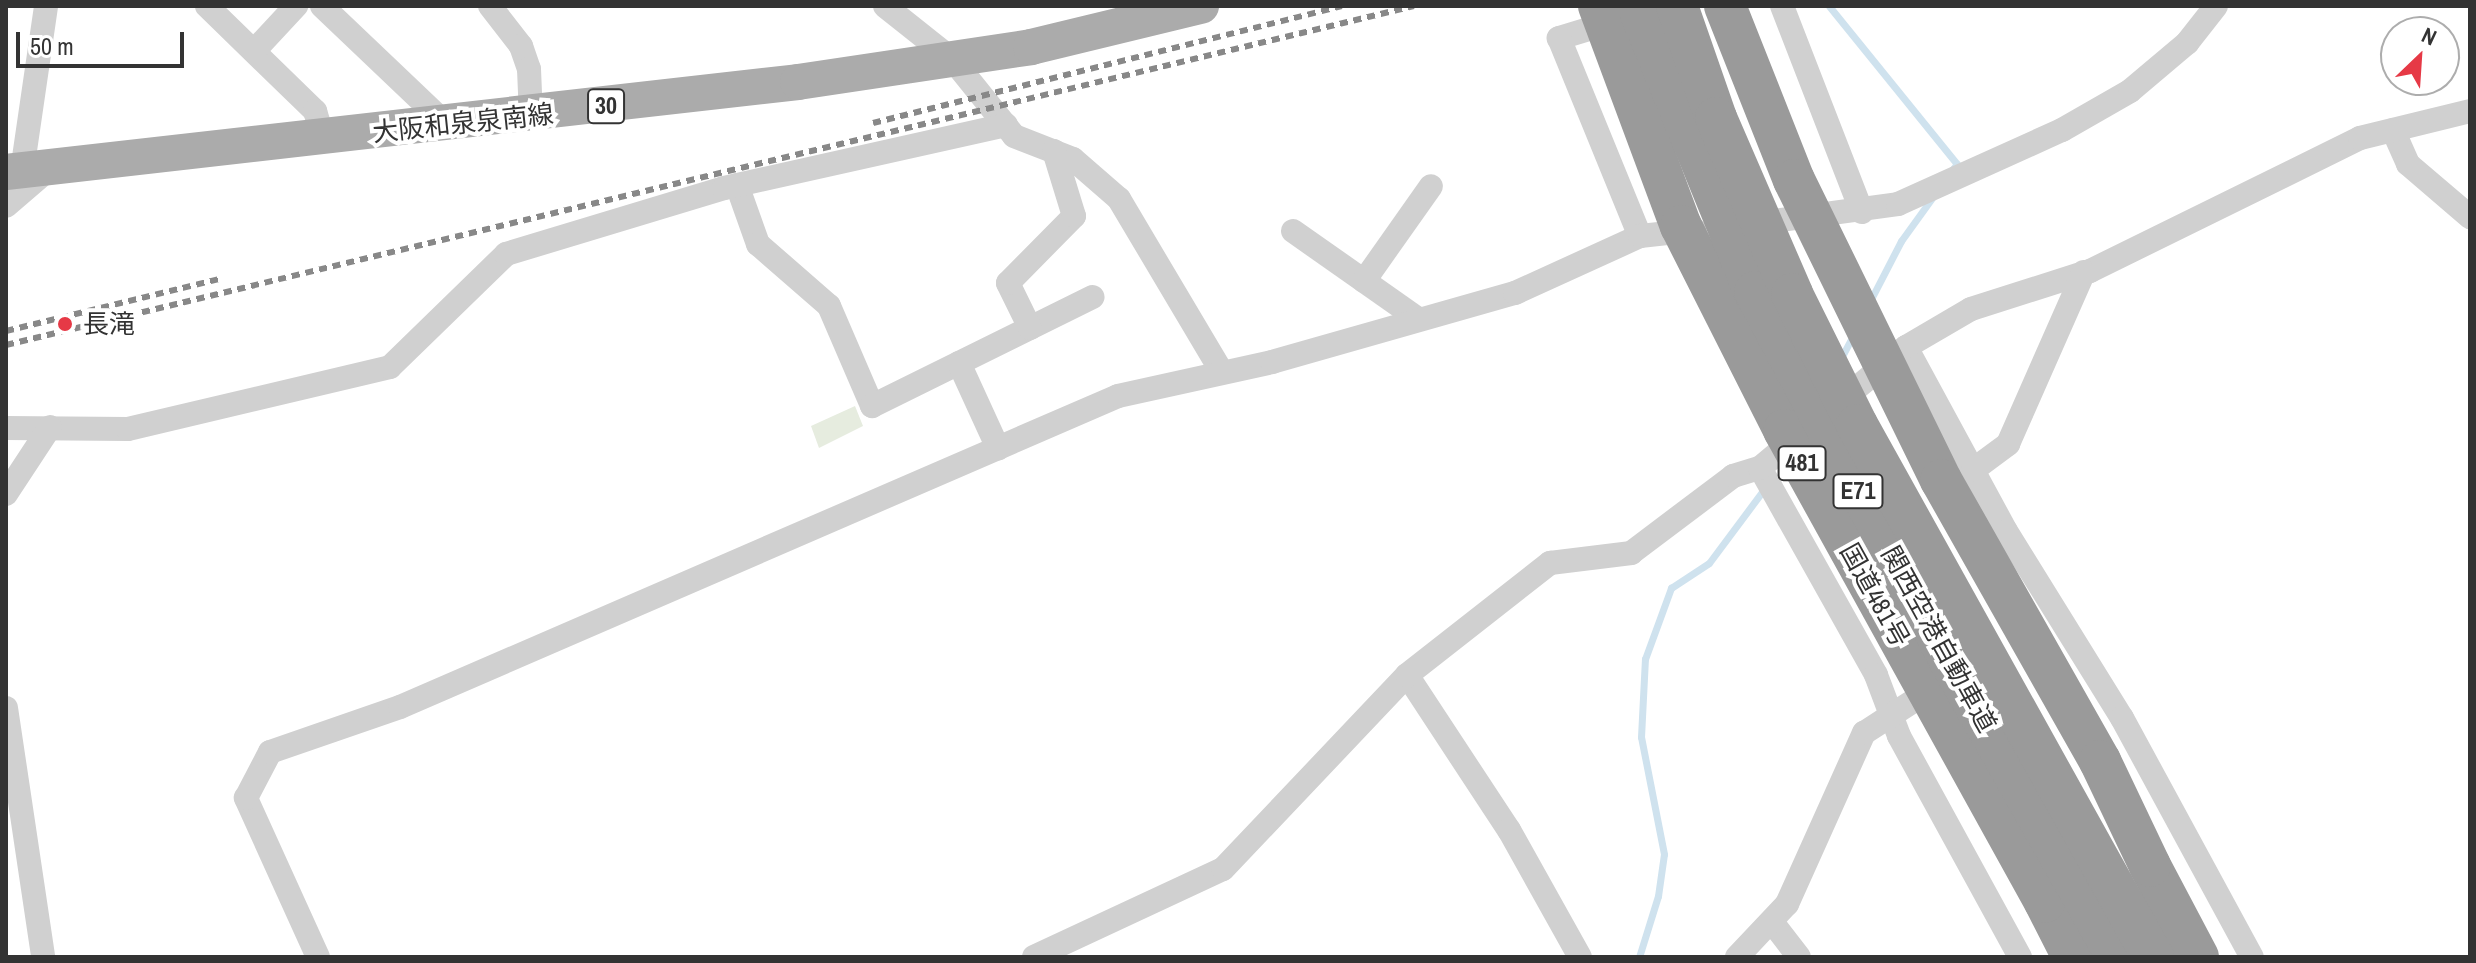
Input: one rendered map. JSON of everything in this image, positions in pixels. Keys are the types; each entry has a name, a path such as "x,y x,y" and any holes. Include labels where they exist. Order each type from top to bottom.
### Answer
{"highway":[{"name":"国道481号","path":"1599,6 1681,226 1784,430 2073,957"},
{"name":"関西空港自動車道","path":"1638,6 1712,196 1788,357 1940,644 2117,957"},
{"name":"関西空港自動車道","path":"1677,6 1716,118 1792,294 1857,425 2153,957"},
{"path":"1725,6 1794,180 1941,480 2100,761 2198,957"}],"main road":[{"name":"大阪和泉泉南線","path":"26,170 531,116 953,60 1031,47 1201,6"}],"street":[{"path":"6,206 26,170 46,6"},
{"path":"207,6 315,111 323,138"},
{"path":"254,51 296,6"},
{"path":"322,6 447,125"},
{"path":"490,6 521,46 529,69 531,116"},
{"path":"885,6 953,60 1014,136 1073,159 1119,199 1221,371"},
{"path":"1640,236 1559,38 1663,6"},
{"path":"1782,6 1862,212"},
{"path":"318,957 246,798 270,752 400,707 1118,396 1272,362 1515,293 1640,236 1862,212 1898,204 2062,130 2130,91 2187,43 2216,6"},
{"path":"1034,957 1223,869 1407,675 1550,563 1631,553 1733,476 1760,468 1906,347 1971,309 2084,272 2360,138 2470,111"},
{"path":"6,428 128,429 390,367 506,254 606,220 737,185 1006,125"},
{"path":"2393,130 2408,164 2470,217"},
{"path":"1030,328 1008,283 1074,216 1054,151"},
{"path":"737,185 758,244 829,306 872,406 1093,297"},
{"path":"1364,281 1431,186"},
{"path":"1293,231 1418,319"},
{"path":"1973,470 2008,444 2084,272"},
{"path":"1906,347 1973,470 2063,616 2252,957"},
{"path":"959,363 998,448"},
{"path":"6,494 50,427"},
{"path":"1760,468 1876,675 1890,712 2020,957"},
{"path":"1737,957 1772,922 1808,867 1851,755 1864,733 1890,712 2063,616"},
{"path":"1407,675 1509,830 1580,957"},
{"path":"6,708 43,957"},
{"path":"1772,922 1799,957"}],"shaded area":[{"path":"855,406 863,426 819,448 811,426"}],"waterway":[{"path":"1829,6 1957,164 1951,171"},
{"path":"1869,303 1901,241 1932,198"},
{"path":"1840,360 1853,336"},
{"path":"1639,957 1658,896 1664,854 1641,737 1645,659 1671,588 1709,563 1765,488"}],"railway":[{"path":"873,123 1342,6"},
{"path":"6,345 1414,6"},
{"path":"6,331 220,279"}],"place":[{"name":"長滝","path":"65,324"}]}
